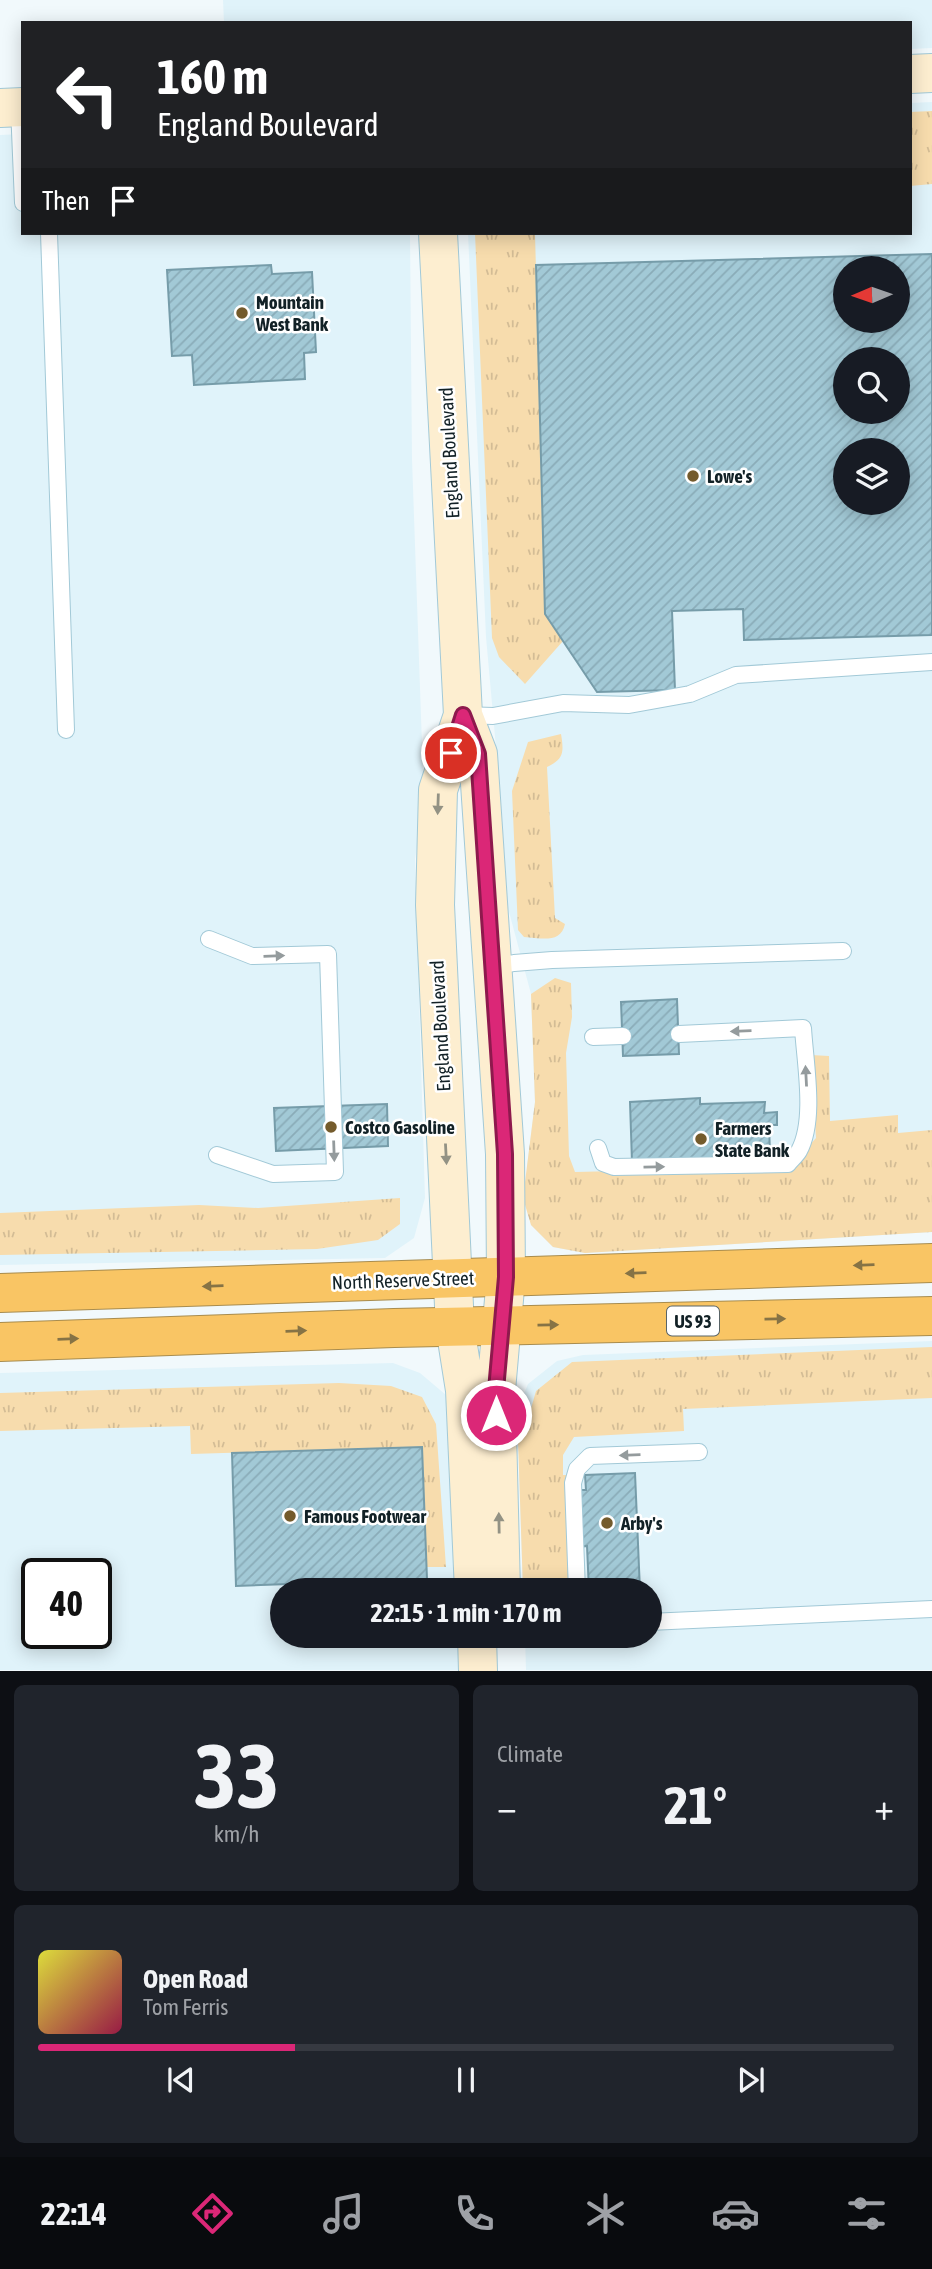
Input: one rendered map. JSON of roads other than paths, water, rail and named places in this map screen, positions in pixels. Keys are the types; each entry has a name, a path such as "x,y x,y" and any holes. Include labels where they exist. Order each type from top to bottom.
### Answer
{"highway":[{"name":"North Reserve Street","path":"0,1293 932,1263"},
{"path":"0,1275 50,1276 67,1290"},
{"name":"US 93","path":"0,1342 455,1327 932,1316"}],"street":[{"path":"912,74 932,73"},
{"name":"England Boulevard","path":"438,235 463,715 478,754 505,1154 506,1277 496,1390 501,1578"},
{"name":"England Boulevard","path":"463,715 438,790 435,905 452,1279 455,1327 465,1391 473,1578"},
{"path":"477,1648 478,1671"},
{"path":"502,1648 503,1671"}],"lane":[{"path":"14,108 21,182"},
{"path":"49,235 66,730"},
{"path":"463,715 493,716 563,703 629,705 690,694 736,675 932,663"},
{"path":"208,939 252,956 328,954 335,1172 273,1174 216,1155"},
{"path":"493,967 514,962 552,960 843,951"},
{"path":"598,1148 603,1163 614,1167 788,1164 798,1153 806,1133 803,1028 679,1034"},
{"path":"593,1037 623,1036"},
{"path":"577,1578 573,1483 577,1469 590,1456 699,1452"},
{"path":"662,1621 932,1609"}],"place":[{"name":"Mountain West Bank","path":"242,313"},
{"name":"Lowe's","path":"693,476"},
{"name":"Costco Gasoline","path":"331,1127"},
{"name":"Farmers State Bank","path":"701,1139"},
{"name":"Famous Footwear","path":"290,1516"},
{"name":"Arby's","path":"607,1523"}]}
